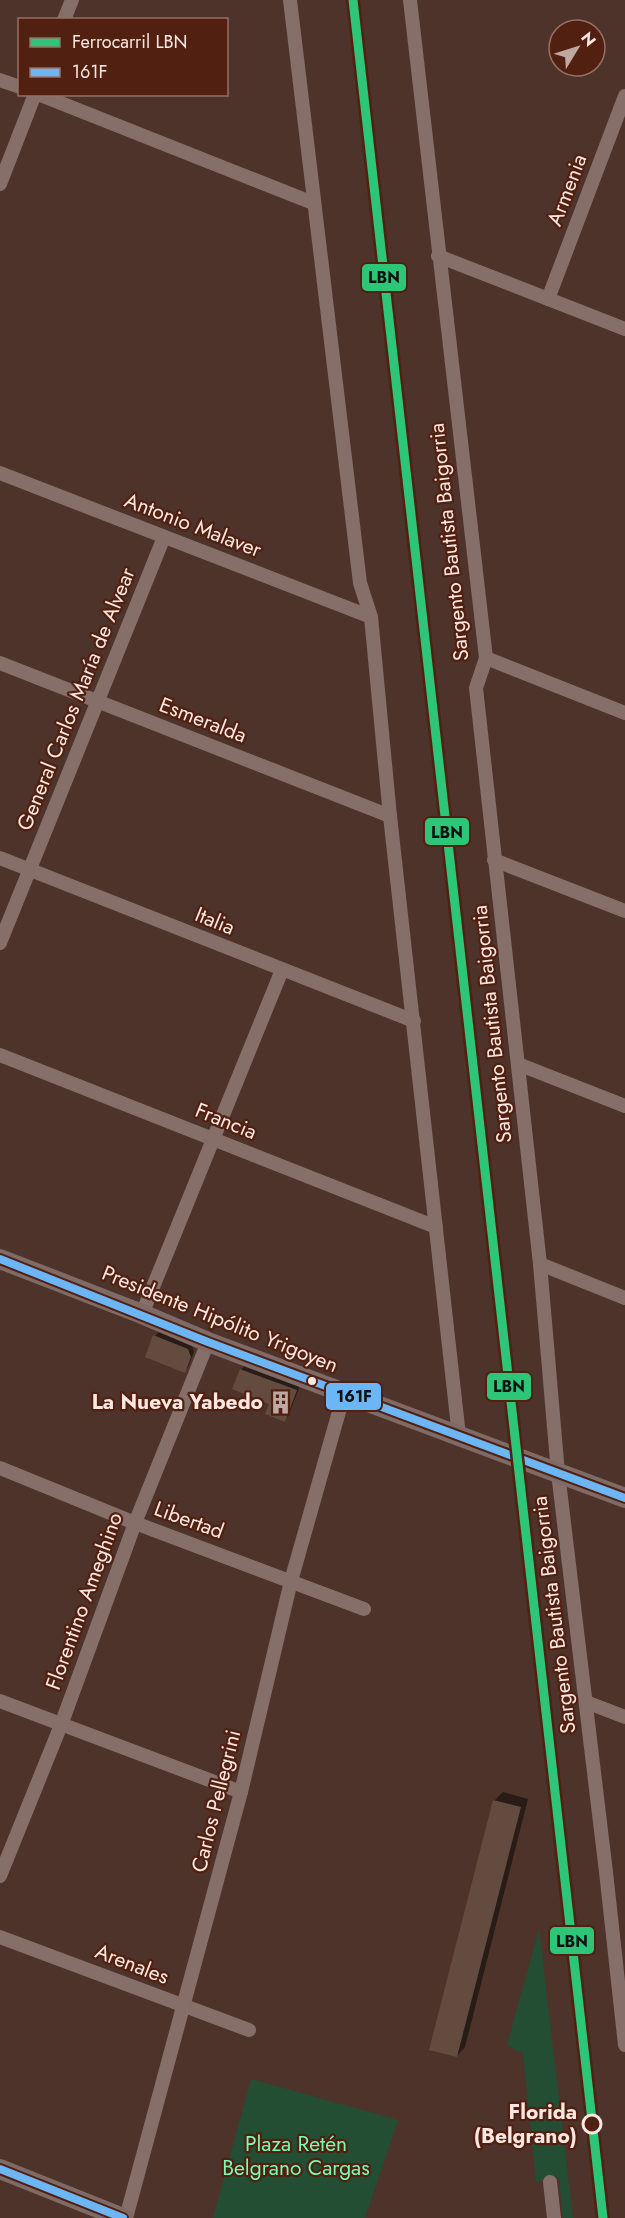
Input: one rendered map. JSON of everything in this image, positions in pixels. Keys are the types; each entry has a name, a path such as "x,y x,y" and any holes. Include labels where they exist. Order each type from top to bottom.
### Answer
{"street":[{"path":"65,18 72,0"},
{"path":"290,0 360,583 371,617 390,816 459,1436"},
{"name":"Sargento Bautista Baigorria","path":"410,0 486,658 476,688 540,1264 558,1473 619,1943 625,2045"},
{"path":"0,80 18,86"},
{"path":"0,184 35,96"},
{"path":"41,96 313,203"},
{"name":"Armenia","path":"548,299 625,96"},
{"path":"438,256 625,329"},
{"name":"Antonio Malaver","path":"0,472 371,617"},
{"name":"General Carlos María de Alvear","path":"0,943 164,537"},
{"path":"486,658 625,713"},
{"name":"Esmeralda","path":"0,663 390,816"},
{"name":"Italia","path":"0,858 414,1021"},
{"path":"494,860 625,911"},
{"path":"142,1314 282,970"},
{"name":"Francia","path":"0,1055 436,1227"},
{"path":"518,1064 625,1106"},
{"name":"Presidente Hipólito Yrigoyen","path":"0,1259 208,1342 625,1498"},
{"path":"540,1264 625,1298"},
{"name":"Florentino Ameghino","path":"0,1876 61,1725 135,1523 208,1342"},
{"name":"Carlos Pellegrini","path":"124,2218 242,1792 291,1581 344,1394"},
{"name":"Libertad","path":"0,1468 135,1523 364,1609"},
{"path":"0,1701 242,1792"},
{"path":"586,1701 625,1717"},
{"path":"619,1943 625,1928"},
{"name":"Arenales","path":"0,1937 249,2030"},
{"path":"0,2169 124,2218"},
{"path":"550,2182 554,2218"}],"green space":[{"path":"539,1929 573,2218 563,2218 559,2177 536,2182 523,2054 507,2045"},
{"name":"Plaza Retén Belgrano Cargas","path":"251,2079 398,2120 365,2218 213,2218"}],"building":[{"path":"153,1335 188,1349 191,1357 185,1373 145,1357"},
{"path":"240,1369 297,1390 285,1422 265,1414 269,1404 232,1389"},
{"path":"493,1800 521,1807 457,2057 429,2050"}],"rail line":[{"name":"LBN","path":"353,0 603,2218"}],"transit line":[{"name":"161F","path":"0,1259 208,1342 625,1498"},
{"name":"161F","path":"0,2169 123,2218"}],"place":[{"name":"La Nueva Yabedo","path":"281,1402"},
{"name":"Florida (Belgrano)","path":"592,2124"}]}
